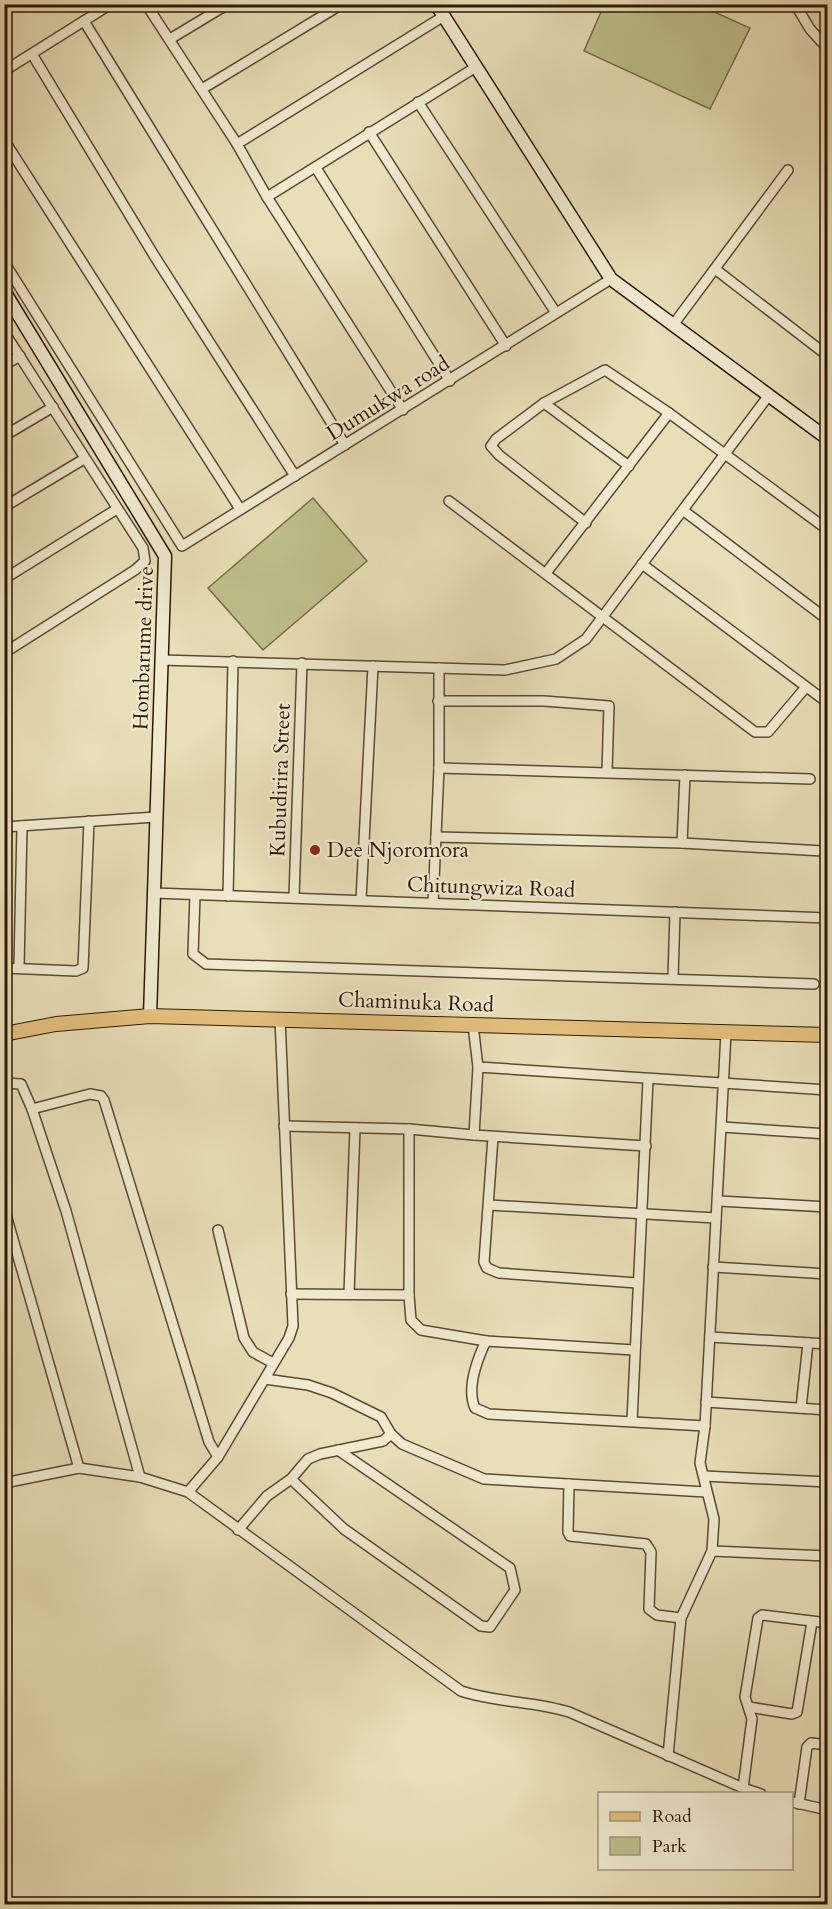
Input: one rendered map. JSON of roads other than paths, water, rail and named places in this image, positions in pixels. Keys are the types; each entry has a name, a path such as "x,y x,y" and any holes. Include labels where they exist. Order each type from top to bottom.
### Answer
{"main road":[{"name":"Chaminuka Road","path":"4,1034 56,1024 150,1016 828,1035"}],"street":[{"path":"4,71 111,4"},
{"path":"146,4 237,144 267,197 403,410"},
{"path":"170,39 228,4"},
{"path":"202,89 342,4"},
{"path":"436,4 611,279 828,439"},
{"path":"795,4 810,29 828,49"},
{"path":"237,144 444,16"},
{"path":"84,21 345,445"},
{"path":"32,54 155,258 296,476"},
{"path":"267,197 476,67"},
{"path":"418,102 556,313"},
{"path":"369,132 506,346"},
{"path":"4,140 240,509"},
{"path":"316,168 450,381"},
{"path":"673,325 788,170"},
{"name":"Dumukwa road","path":"4,262 182,546 611,279"},
{"path":"715,269 828,356"},
{"name":"Hombarume drive","path":"4,291 165,556 150,1016"},
{"path":"4,332 142,548 145,561 135,570 4,653"},
{"path":"4,365 20,356"},
{"path":"586,523 499,455 492,446 496,439 544,404 605,370 669,413 828,530"},
{"path":"161,660 505,670 556,659 586,639 769,395"},
{"path":"544,404 629,466"},
{"path":"4,436 53,407"},
{"path":"546,573 669,413"},
{"path":"4,507 84,459"},
{"path":"449,501 755,732 768,732 807,687"},
{"path":"4,579 117,509"},
{"path":"684,511 828,620"},
{"path":"642,564 828,703"},
{"path":"228,896 233,662"},
{"name":"Kubudirira Street","path":"294,897 302,663"},
{"path":"361,900 373,666"},
{"path":"433,903 439,768 439,668"},
{"path":"438,701 544,701 609,706 607,772"},
{"path":"439,768 810,779"},
{"path":"682,843 685,775"},
{"path":"4,827 156,817"},
{"path":"4,968 75,971 83,968 89,821"},
{"path":"19,967 22,826"},
{"path":"436,837 682,843 823,851"},
{"name":"Chitungwiza Road","path":"154,893 828,918"},
{"path":"195,895 193,954 207,964 814,984"},
{"path":"673,978 675,912"},
{"path":"188,1492 218,1457 292,1333 280,1018"},
{"path":"473,1025 478,1067 474,1135"},
{"path":"668,1756 681,1618 712,1551 714,1519 700,1463 705,1426 726,1033"},
{"path":"478,1067 648,1080 828,1090"},
{"path":"632,1421 648,1080"},
{"path":"4,1083 21,1084 33,1109 66,1211 140,1477"},
{"path":"33,1109 90,1094 101,1096 104,1100 209,1442 218,1457"},
{"path":"284,1126 410,1129 493,1137 646,1146"},
{"path":"722,1127 828,1134"},
{"path":"349,1294 355,1128"},
{"path":"410,1129 409,1295 411,1320 421,1330 486,1341 634,1350"},
{"path":"493,1137 484,1262 492,1271 638,1283"},
{"path":"718,1201 828,1207"},
{"path":"489,1205 716,1218"},
{"path":"4,1208 79,1468"},
{"path":"218,1230 244,1338 253,1352 273,1363"},
{"path":"713,1267 828,1274"},
{"path":"291,1294 409,1295"},
{"path":"710,1336 828,1344"},
{"path":"486,1341 475,1366 471,1401 480,1412 705,1426"},
{"path":"801,1408 808,1343"},
{"path":"265,1379 308,1385 332,1393 381,1417 391,1434 402,1444 453,1464 474,1476 706,1492"},
{"path":"706,1402 828,1410"},
{"path":"238,1530 267,1496 291,1479 308,1460 338,1450 384,1441 391,1434"},
{"path":"291,1479 344,1528 481,1626 490,1627 515,1590 510,1568 338,1450"},
{"path":"4,1483 79,1468 140,1477 188,1492 461,1691 494,1700 543,1705 569,1712 755,1792"},
{"path":"704,1476 828,1482"},
{"path":"569,1484 568,1532 570,1536 646,1544 651,1552 649,1609 657,1615 681,1618"},
{"path":"712,1551 828,1556"},
{"path":"743,1788 752,1719 745,1697 758,1618 762,1615 828,1623"},
{"path":"749,1707 792,1714 797,1712 812,1622"},
{"path":"828,1745 811,1743 807,1747 795,1803 828,1810"}],"place":[{"name":"Dee Njoromora","path":"315,850"}]}
